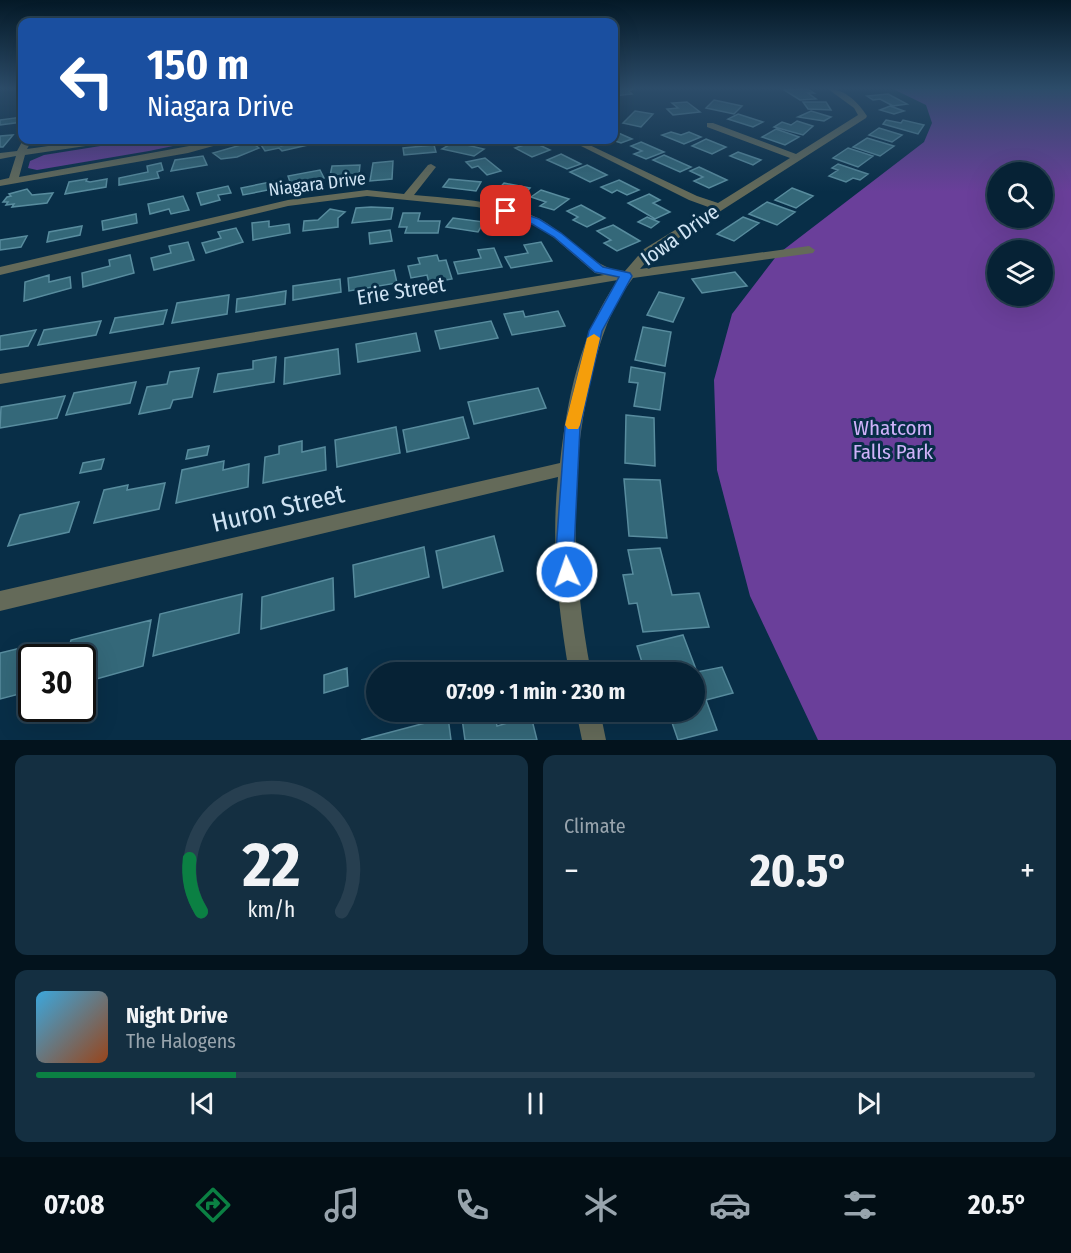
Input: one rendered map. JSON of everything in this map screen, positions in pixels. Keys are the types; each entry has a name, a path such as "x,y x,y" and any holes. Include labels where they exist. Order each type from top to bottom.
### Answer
{"street":[{"name":"Iowa Drive","path":"578,662 572,635 565,551 568,468 572,427 596,331 626,276 648,252 851,124"},
{"path":"710,125 798,158"},
{"path":"13,181 26,144"},
{"path":"0,156 80,144"},
{"path":"0,183 214,144"},
{"path":"581,144 693,198 719,207"},
{"path":"407,196 431,167"},
{"name":"Niagara Drive","path":"0,271 288,203 367,193 477,204 506,211 535,221 557,235 599,270 626,276"},
{"name":"Erie Street","path":"0,379 626,276 809,250"},
{"name":"Huron Street","path":"0,601 568,468"},
{"path":"590,722 594,740"}],"green space":[{"name":"Whatcom Falls Park","path":"932,124 1071,124 1071,740 818,740 750,596 717,470 714,380 732,314 778,254 924,142"},
{"path":"113,144 183,144 37,170 28,168 30,161 44,155"}],"building":[{"path":"625,124 644,124 641,127"},
{"path":"742,124 760,124 753,127"},
{"path":"780,124 805,124 813,126 803,135 774,127"},
{"path":"883,124 918,124 924,125 918,134"},
{"path":"879,128 902,135 892,142 869,135"},
{"path":"776,129 799,137 785,145 762,137"},
{"path":"671,132 681,135 689,132 701,137 684,144 662,135"},
{"path":"618,133 632,139 618,142"},
{"path":"13,135 3,147 0,147 0,136"},
{"path":"867,138 894,146 880,156 853,147"},
{"path":"706,139 726,147 712,154 692,146"},
{"path":"641,142 664,152 646,159 634,154 642,151 631,146"},
{"path":"244,144 254,144 259,148 237,157 221,159 213,153"},
{"path":"279,144 281,146 312,144 282,151 279,148 265,151 261,145"},
{"path":"451,144 463,144 484,149 474,156 442,149"},
{"path":"527,144 537,144 550,150 532,157 515,148"},
{"path":"434,145 436,152 404,155 403,148"},
{"path":"848,148 873,156 858,167 833,158"},
{"path":"738,152 761,160 753,165 730,156"},
{"path":"561,154 581,164 567,169 547,160"},
{"path":"664,155 691,167 680,172 653,160"},
{"path":"203,156 207,165 171,171 175,160"},
{"path":"485,158 501,171 487,175 478,166 472,168 466,162"},
{"path":"393,161 392,179 370,181 373,163"},
{"path":"161,163 163,170 157,172 159,178 119,185 119,178 148,172 147,166"},
{"path":"838,164 868,174 860,180 853,178 846,182 829,176 838,170 832,168"},
{"path":"360,165 359,174 330,176 332,166"},
{"path":"587,165 607,175 590,182 570,172"},
{"path":"699,167 727,180 709,188 694,181 703,177 690,171"},
{"path":"320,170 324,178 291,185 288,176"},
{"path":"87,179 86,181 90,182 107,179 106,187 65,194 69,182"},
{"path":"449,179 481,182 476,191 443,187"},
{"path":"619,180 639,190 627,195 617,190 612,193 601,187"},
{"path":"275,181 278,188 243,195 241,188"},
{"path":"504,183 530,188 521,198 495,193"},
{"path":"228,186 231,193 218,195 220,200 201,205 197,193"},
{"path":"792,188 813,196 796,208 775,200"},
{"path":"27,189 32,195 53,193 47,203 12,207 14,204 6,205 8,202 3,202 11,196 9,194"},
{"path":"541,190 569,199 554,210 540,206 546,202 531,197"},
{"path":"649,194 660,200 653,203 670,212 655,219 628,203"},
{"path":"183,196 189,210 171,214 169,209 150,214 148,204"},
{"path":"767,202 795,212 777,225 749,214"},
{"path":"581,205 605,218 587,227 573,220 578,217 567,211"},
{"path":"356,208 393,208 391,219 352,223"},
{"path":"330,209 345,212 338,218 338,227 303,231 304,221 318,220"},
{"path":"403,213 420,213 418,221 440,221 438,233 405,233 407,227 399,227"},
{"path":"136,214 137,223 103,230 102,221"},
{"path":"647,217 659,222 651,228 638,222"},
{"path":"743,217 759,223 734,241 717,234"},
{"path":"453,218 484,222 478,232 446,227"},
{"path":"269,221 269,227 289,224 290,233 253,240 252,223"},
{"path":"613,225 640,241 617,251 604,243 611,240 597,231"},
{"path":"82,226 80,235 47,242 49,232"},
{"path":"236,228 243,242 206,253 202,243 221,238 218,232"},
{"path":"390,230 392,241 370,244 369,233"},
{"path":"27,236 21,247 0,250 0,240"},
{"path":"188,242 194,260 154,270 151,258 171,253 169,246"},
{"path":"541,242 552,261 511,268 505,257 528,253 524,245"},
{"path":"494,248 502,267 458,274 454,262 481,258 478,250"},
{"path":"130,255 134,273 83,287 82,273 110,266 109,260"},
{"path":"437,255 439,261 446,260 452,279 429,283 427,275 411,278 408,266 420,264 418,258"},
{"path":"394,270 397,283 349,291 348,278"},
{"path":"735,272 747,286 702,293 692,279"},
{"path":"49,275 49,282 70,277 71,288 24,301 25,282"},
{"path":"340,279 341,292 293,300 293,286"},
{"path":"286,291 285,304 236,312 237,299"},
{"path":"659,292 684,298 673,322 647,315"},
{"path":"229,295 227,314 172,323 177,303"},
{"path":"167,310 163,324 110,333 115,318"},
{"path":"523,311 525,317 558,311 565,326 512,335 504,314"},
{"path":"101,321 96,335 38,345 44,330"},
{"path":"491,321 498,338 440,349 435,331"},
{"path":"643,327 671,332 665,366 635,360"},
{"path":"36,330 28,346 0,350 0,336"},
{"path":"416,333 420,351 358,362 356,344"},
{"path":"338,349 340,374 284,384 285,358"},
{"path":"276,357 274,382 214,392 218,374 253,369 253,361"},
{"path":"631,367 665,373 660,410 634,406 638,383 629,382"},
{"path":"199,368 192,397 173,400 170,408 139,414 147,387 167,384 170,372"},
{"path":"136,382 130,403 66,415 74,393"},
{"path":"538,388 546,408 474,424 468,402"},
{"path":"65,396 57,418 0,428 1,407"},
{"path":"626,415 654,418 655,466 625,463"},
{"path":"463,417 469,438 407,452 403,430"},
{"path":"396,427 400,453 337,467 335,440"},
{"path":"302,441 302,452 325,447 326,470 263,483 265,457 279,454 279,446"},
{"path":"209,446 207,455 186,459 188,450"},
{"path":"104,459 101,469 80,473 83,463"},
{"path":"224,461 223,470 249,464 248,487 176,503 182,470"},
{"path":"624,479 660,480 667,538 629,536"},
{"path":"165,483 159,509 94,523 104,490 128,485 127,490"},
{"path":"79,502 69,532 8,546 20,515"},
{"path":"494,536 503,571 443,588 436,551"},
{"path":"424,547 429,577 355,597 353,565"},
{"path":"660,548 672,595 699,593 709,627 643,632 637,603 629,604 623,575 633,574 628,550"},
{"path":"333,578 334,610 261,629 262,597"},
{"path":"242,594 239,633 153,656 160,614"},
{"path":"151,620 143,666 96,679 96,644 70,644 71,640"},
{"path":"683,635 693,662 642,662 637,646"},
{"path":"18,649 18,694 0,699 0,653"},
{"path":"722,667 733,693 706,700 717,730 678,740 672,722 705,722 705,670"},
{"path":"347,668 348,686 324,693 324,675"},
{"path":"429,722 449,722 451,740 361,740"},
{"path":"463,722 496,722 497,726 511,722 532,722 537,740 465,740"}],"slow traffic":[{"path":"573,425 594,338"}],"route":[{"path":"506,211 535,221 557,235 599,270 626,276 596,331 572,427 565,551 567,572"}]}
